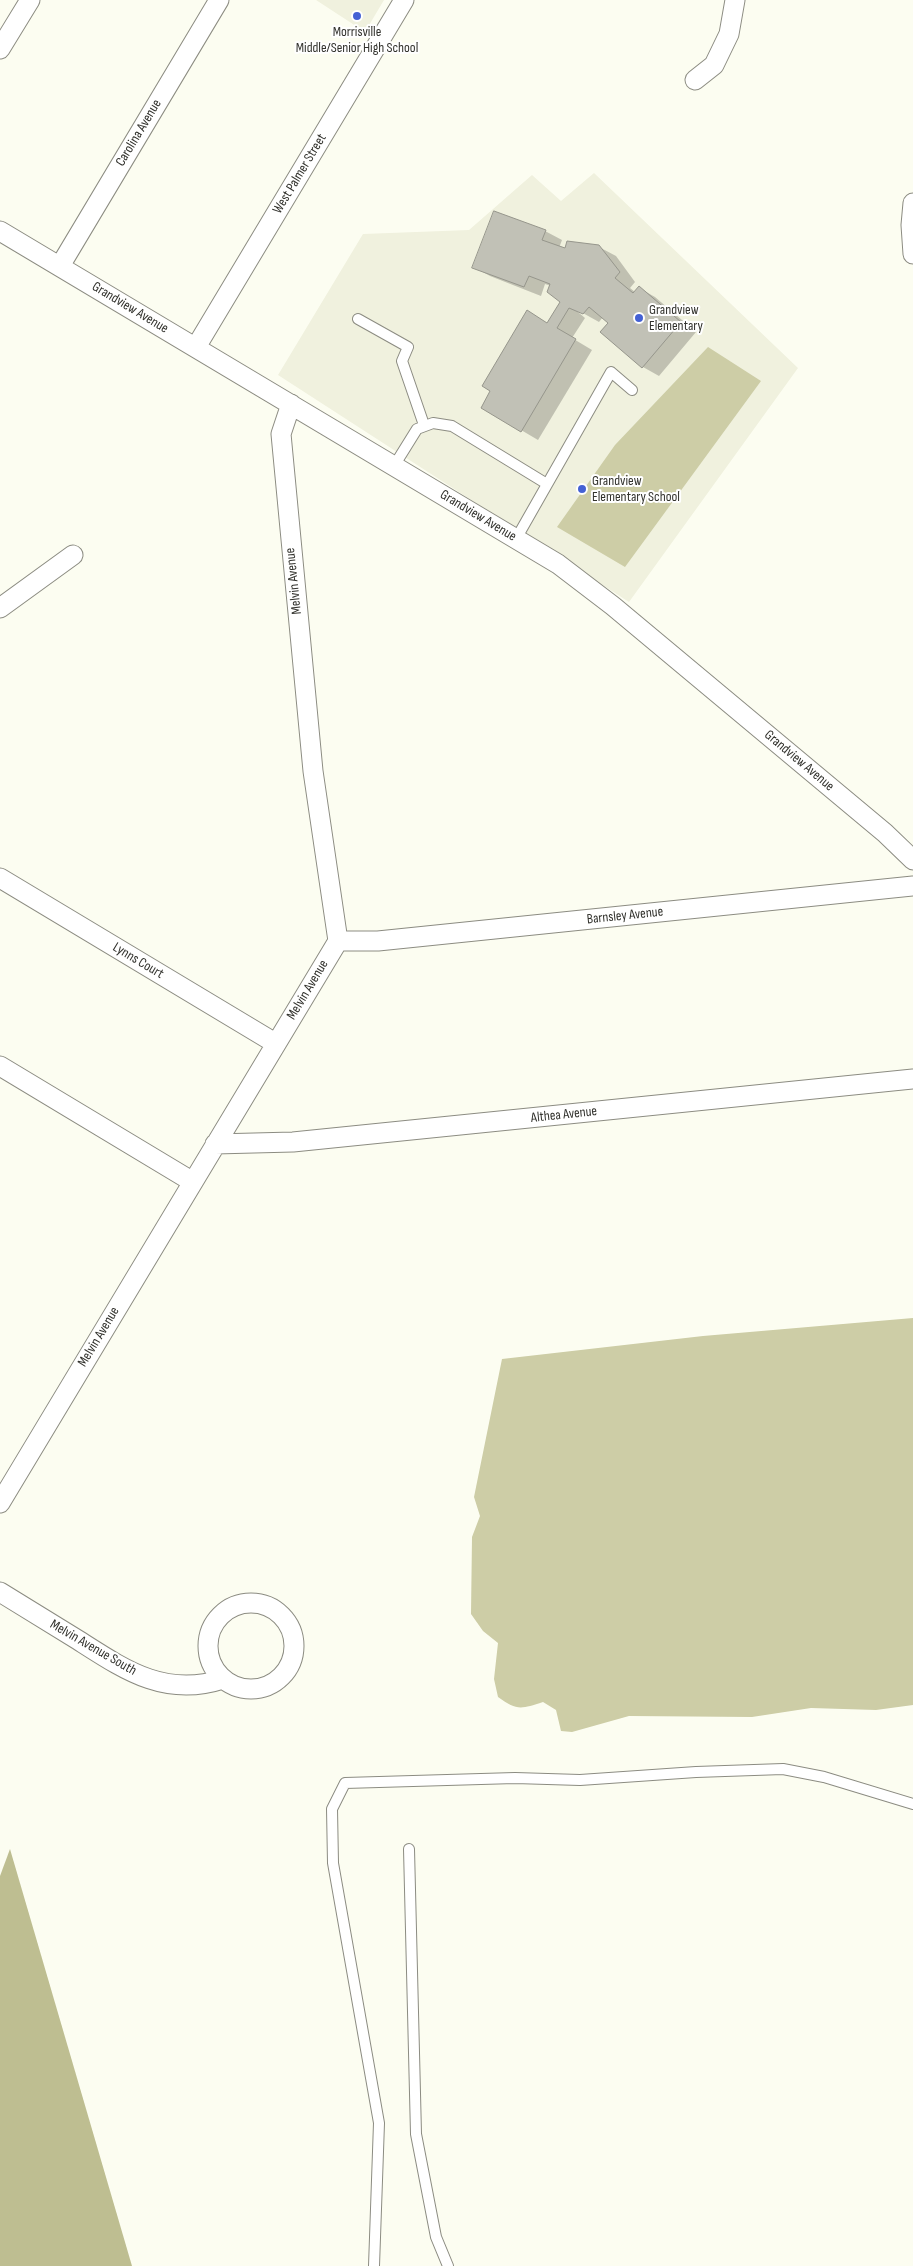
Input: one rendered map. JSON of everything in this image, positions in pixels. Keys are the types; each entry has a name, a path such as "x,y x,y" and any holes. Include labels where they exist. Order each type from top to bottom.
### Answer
{"street":[{"path":"0,49 30,0"},
{"name":"Carolina Avenue","path":"60,266 219,0"},
{"name":"West Palmer Street","path":"196,347 404,0"},
{"path":"695,80 714,64 729,34 735,0"},
{"path":"913,203 911,225 913,254"},
{"name":"Grandview Avenue","path":"0,231 558,564 598,594 885,832 913,860"},
{"name":"Melvin Avenue","path":"0,1503 338,941 313,770 281,434 291,404"},
{"path":"0,608 73,555"},
{"name":"Lynns Court","path":"0,878 275,1044"},
{"name":"Barnsley Avenue","path":"338,941 378,941 913,886"},
{"path":"0,1066 192,1182"},
{"name":"Althea Avenue","path":"215,1144 293,1142 913,1079"},
{"name":"Melvin Avenue South","path":"0,1592 129,1672 158,1682 187,1686 206,1684 222,1679"},
{"path":"243,1603 258,1603 273,1608 287,1622 293,1636 294,1651 290,1666 281,1678 268,1686 255,1689 240,1688 222,1679 209,1658 207,1643 210,1631 218,1618 229,1608 243,1603"}],"lane":[{"path":"358,319 408,347 402,361 424,425"},
{"path":"516,539 610,372 632,390"},
{"path":"394,466 416,429 424,425 440,423 452,426 547,484"},
{"path":"374,2266 379,2123 333,1863 332,1809 345,1783 515,1778 580,1780 696,1772 783,1769 824,1777 913,1804"},
{"path":"409,1849 416,2134 436,2237 448,2266"}],"shaded area":[{"name":"Morrisville Middle/Senior High School","path":"316,0 384,0 365,32"},
{"name":"Grandview Elementary School","path":"594,173 798,368 629,602 278,375 363,234 469,230 532,175 561,201"}],"green space":[{"path":"708,347 761,381 625,567 557,527 615,445"},
{"path":"913,1318 913,1705 876,1710 811,1708 752,1717 629,1716 572,1732 561,1731 556,1710 543,1702 524,1707 515,1707 498,1697 494,1679 498,1643 483,1631 471,1614 472,1537 480,1516 474,1497 502,1359 703,1336"},
{"path":"10,1849 132,2266 0,2266 0,1876"}],"building":[{"name":"Grandview Elementary","path":"494,211 546,230 542,240 565,248 567,241 599,245 620,272 615,278 633,293 639,286 681,322 642,368 600,332 608,323 589,307 583,314 569,308 557,328 576,339 521,432 481,408 490,391 482,386 527,310 547,323 560,302 547,292 550,284 529,276 524,287 472,268"}],"place":[{"name":"Morrisville Middle/Senior High School","path":"357,16"},
{"name":"Grandview Elementary","path":"639,318"},
{"name":"Grandview Elementary School","path":"582,489"}]}
